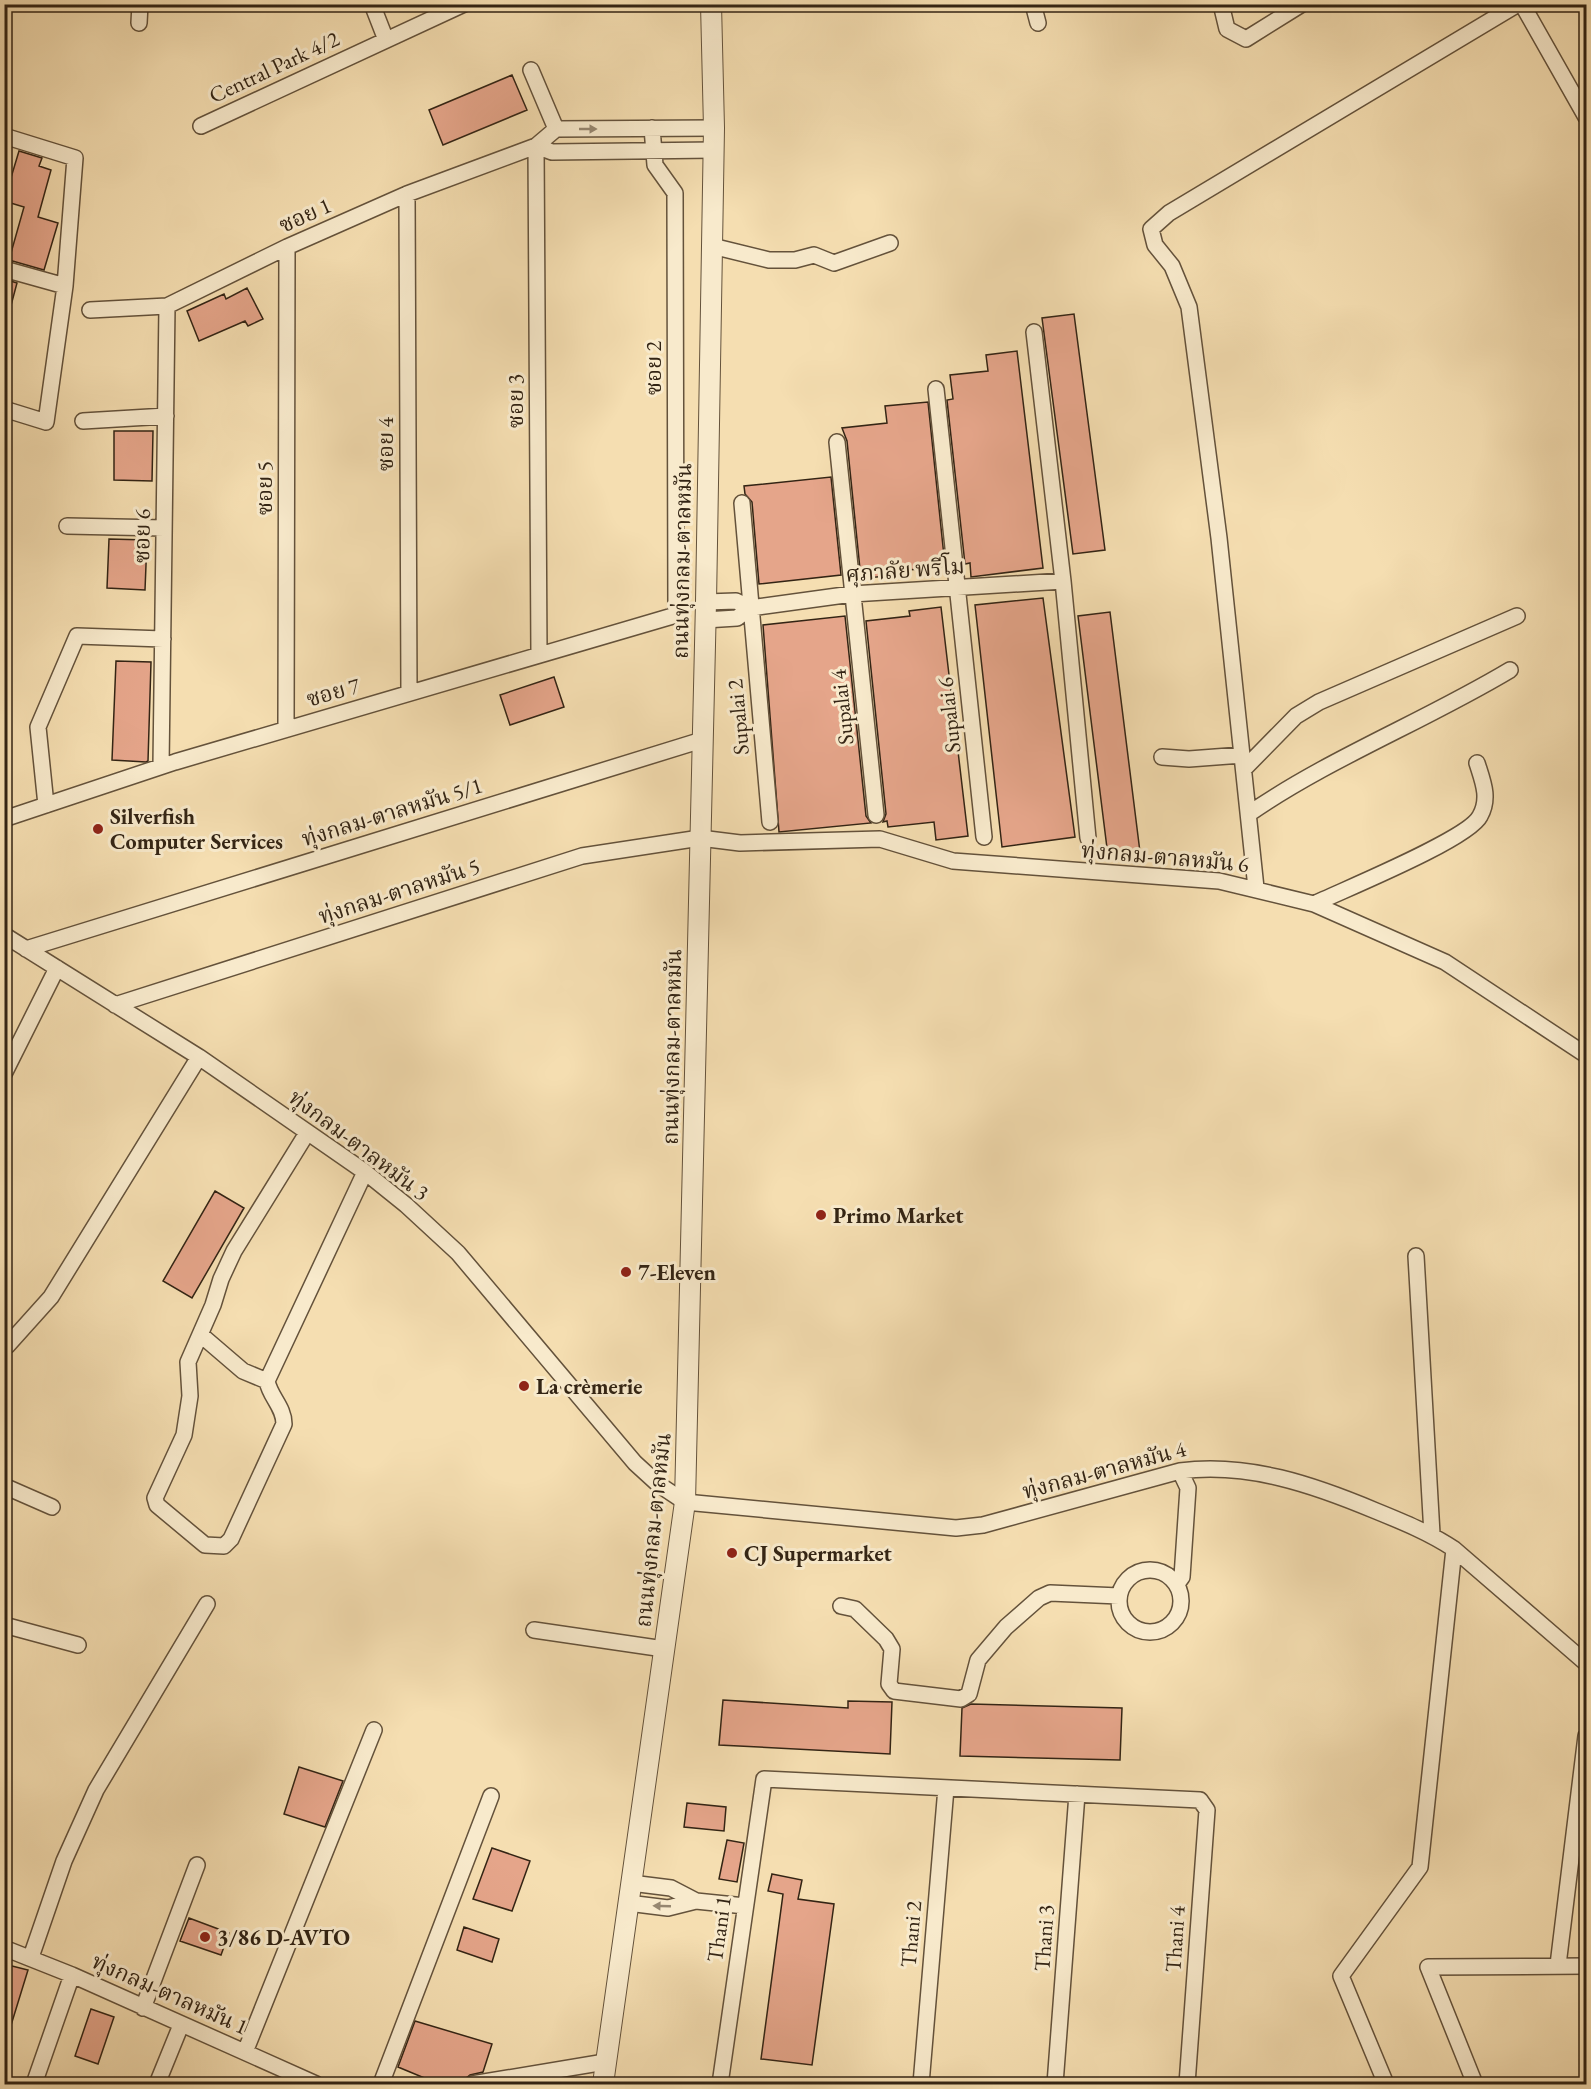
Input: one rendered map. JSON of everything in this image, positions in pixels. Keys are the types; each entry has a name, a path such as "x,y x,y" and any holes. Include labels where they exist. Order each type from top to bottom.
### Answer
{"street":[{"path":"139,23 140,4"},
{"path":"372,4 386,40"},
{"name":"Central Park 4/2","path":"201,126 464,4"},
{"name":"ถนนทุ่งกลม-ตาลหมัน","path":"603,2085 685,1502 706,611 714,150 711,4"},
{"path":"1033,4 1038,23"},
{"path":"1221,4 1227,29 1246,39 1302,4"},
{"path":"1256,888 1250,813 1219,538 1189,306 1172,266 1155,245 1152,229 1169,213 1520,4 1587,117"},
{"path":"531,70 555,129 714,128"},
{"name":"ซอย 2","path":"652,128 655,165 675,193 676,615"},
{"name":"ซอย 1","path":"90,310 167,306 287,247 407,194 536,146 555,129"},
{"path":"4,136 75,158 65,286 46,422 4,409"},
{"path":"536,146 552,152 714,150"},
{"name":"ซอย 3","path":"536,146 539,655"},
{"name":"ซอย 4","path":"407,194 409,693"},
{"path":"712,246 769,260 795,260 814,255 834,263 890,243"},
{"name":"ซอย 5","path":"286,729 287,247"},
{"path":"4,269 65,286"},
{"name":"ซอย 6","path":"161,766 167,306"},
{"path":"1034,332 1063,581 1088,838"},
{"name":"Supalai 6","path":"936,389 984,837"},
{"path":"83,421 166,416"},
{"name":"Supalai 4","path":"837,442 876,815"},
{"name":"Supalai 2","path":"742,503 770,822"},
{"path":"67,526 164,528"},
{"name":"ศุภาลัย พรีโม","path":"706,611 736,602 750,608 852,594 1063,581"},
{"name":"ซอย 7","path":"4,819 161,766 676,615"},
{"path":"1162,757 1243,762 1296,716 1318,702 1517,616"},
{"path":"46,805 38,727 77,636 163,639"},
{"path":"1250,813 1292,784 1455,703 1510,670"},
{"name":"ทุ่งกลม-ตาลหมัน 5/1","path":"26,949 702,740"},
{"path":"1314,904 1435,848 1470,828 1479,819 1486,794 1477,763"},
{"name":"ทุ่งกลม-ตาลหมัน 6","path":"700,838 770,843 880,839 953,861 1219,881 1256,888 1314,904 1445,962 1587,1055"},
{"name":"ทุ่งกลม-ตาลหมัน 5","path":"115,1005 582,856 700,838"},
{"name":"ทุ่งกลม-ตาลหมัน 3","path":"4,935 199,1057 365,1172 406,1205 458,1253 635,1462 658,1484 685,1502"},
{"path":"4,1074 57,968"},
{"path":"7,1346 51,1297 199,1057"},
{"path":"307,1133 234,1251 188,1362 190,1396 184,1435 155,1498 157,1505 205,1545 224,1546 231,1539 284,1424 284,1415 269,1391 267,1381 365,1172"},
{"path":"1416,1256 1432,1534"},
{"path":"201,1335 243,1371 267,1381"},
{"name":"ทุ่งกลม-ตาลหมัน 4","path":"685,1502 956,1528 983,1526 1180,1471 1203,1468 1258,1473 1324,1489 1432,1534 1454,1549 1587,1663"},
{"path":"1177,1584 1182,1576 1188,1488 1180,1471"},
{"path":"4,1486 52,1507"},
{"path":"1386,2085 1341,1976 1420,1867 1454,1549"},
{"path":"1143,1570 1156,1570 1168,1575 1177,1584 1181,1607 1168,1626 1157,1631 1134,1628 1125,1620 1120,1610 1119,1596 1131,1576 1143,1570"},
{"path":"841,1606 855,1609 886,1639 892,1649 889,1684 894,1691 961,1700 969,1694 978,1660 1006,1627 1039,1598 1050,1593 1119,1596"},
{"path":"31,1958 64,1861 96,1790 207,1604"},
{"path":"4,1625 78,1645"},
{"path":"534,1630 664,1649"},
{"path":"245,2052 374,1730"},
{"path":"1558,1965 1587,1736"},
{"name":"Thani 1","path":"720,2085 764,1779 946,1788"},
{"path":"946,1788 1077,1794"},
{"name":"Thani 2","path":"921,2085 946,1788"},
{"name":"Thani 4","path":"1077,1794 1200,1800 1207,1810 1187,2085"},
{"name":"Thani 3","path":"1055,2085 1077,1794"},
{"path":"381,2085 491,1796"},
{"path":"143,2008 197,1865"},
{"path":"631,1883 671,1888 696,1900 745,1906"},
{"path":"628,1903 668,1908 696,1900"},
{"name":"ทุ่งกลม-ตาลหมัน 1","path":"4,1948 72,1975 245,2052 289,2079 316,2085"},
{"path":"1475,2085 1428,1967 1587,1966"},
{"path":"34,2085 72,1975"},
{"path":"157,2085 181,2025"},
{"path":"472,2085 605,2061"}],"building":[{"path":"512,75 527,110 443,145 429,110"},
{"path":"19,151 42,158 39,166 51,170 38,217 58,223 44,270 9,260 24,207 4,201"},
{"path":"4,279 17,283 9,313 4,312"},
{"path":"247,288 263,319 248,326 245,321 199,341 187,311 224,294 226,299"},
{"path":"1074,314 1105,550 1073,554 1042,318"},
{"path":"1017,351 1043,568 971,577 970,563 965,564 947,400 953,399 950,375 988,371 986,355"},
{"path":"928,402 945,566 900,571 900,574 861,579 847,441 842,428 887,423 885,406"},
{"path":"114,431 153,431 152,481 114,480"},
{"path":"831,477 841,575 759,584 752,502 745,494 744,486"},
{"path":"109,539 147,540 145,590 107,588"},
{"path":"1043,598 1075,837 1002,847 975,605"},
{"path":"941,607 968,836 936,840 934,822 888,827 887,821 883,822 886,814 866,621 910,616 909,611"},
{"path":"1110,612 1140,852 1108,856 1078,616"},
{"path":"845,616 866,816 871,823 779,832 763,625"},
{"path":"116,661 151,662 148,761 146,762 112,760"},
{"path":"554,677 564,707 510,725 500,695"},
{"path":"215,1191 244,1208 192,1298 163,1281"},
{"path":"723,1700 848,1708 848,1701 892,1702 890,1754 719,1745"},
{"path":"971,1704 1122,1708 1120,1760 960,1756 962,1708"},
{"path":"299,1767 343,1781 325,1827 284,1814"},
{"path":"687,1803 726,1807 724,1831 684,1827"},
{"path":"727,1840 744,1843 737,1882 719,1879"},
{"path":"492,1848 530,1861 512,1911 473,1899"},
{"path":"772,1874 802,1880 798,1899 834,1904 812,2065 761,2059 783,1894 768,1891"},
{"name":"3/86 D-AVTO","path":"189,1918 229,1933 221,1955 180,1941"},
{"path":"464,1927 499,1939 492,1962 457,1950"},
{"path":"4,1964 28,1970 8,2035 4,2034"},
{"path":"91,2009 114,2017 98,2064 75,2056"},
{"path":"415,2021 492,2044 483,2072 470,2075 464,2080 434,2082 398,2067"}],"place":[{"name":"Silverfish Computer Services","path":"98,829"},
{"name":"Primo Market","path":"821,1215"},
{"name":"7-Eleven","path":"626,1272"},
{"name":"La crèmerie","path":"524,1386"},
{"name":"CJ Supermarket","path":"732,1553"},
{"name":"3/86 D-AVTO","path":"205,1937"}]}
